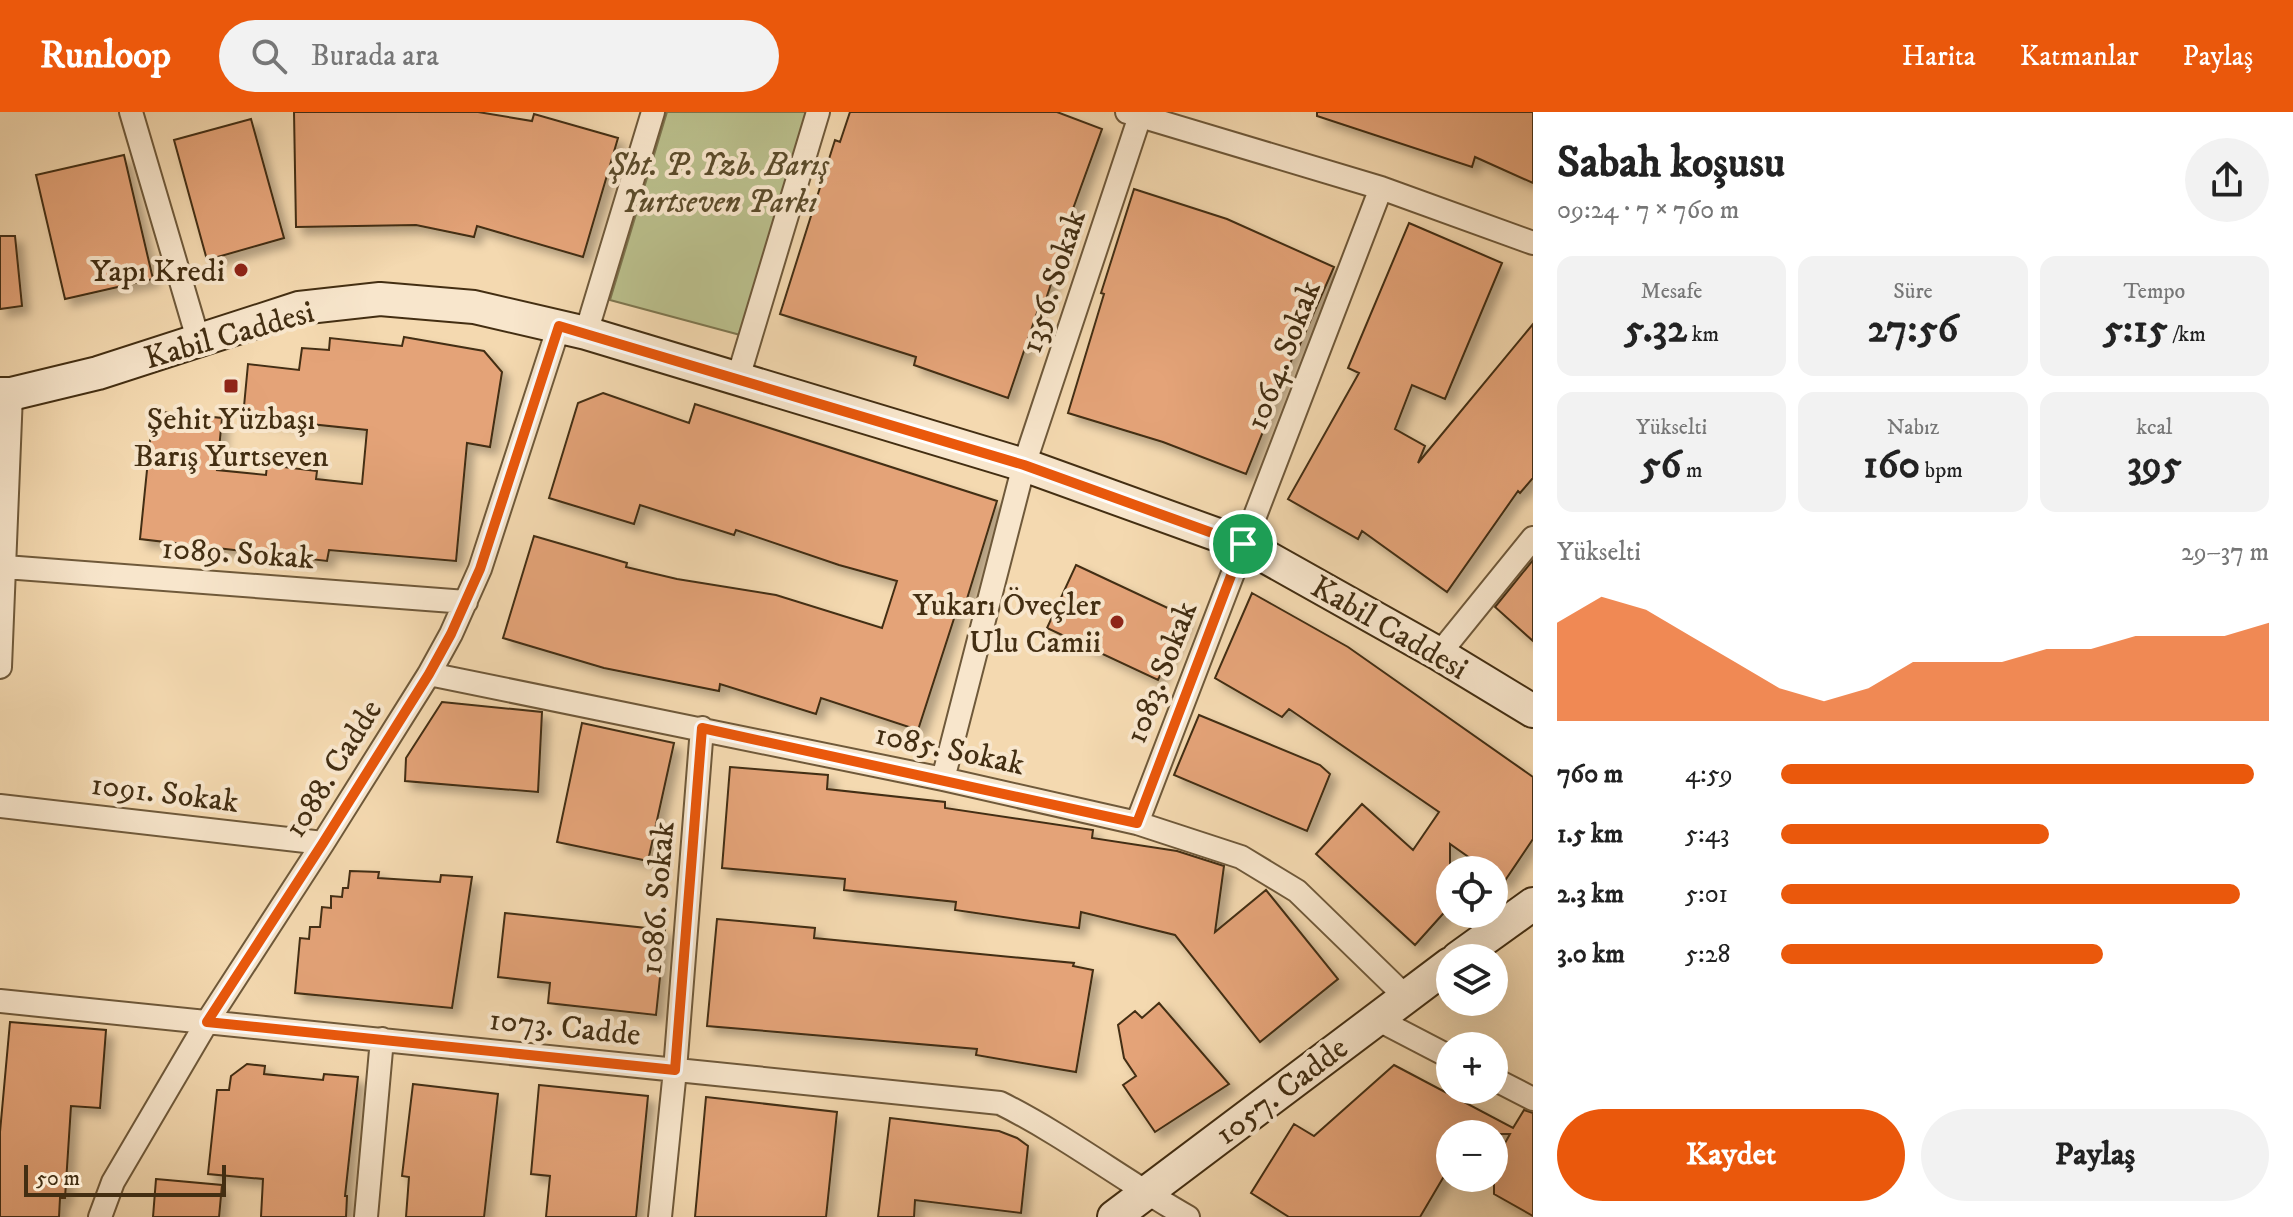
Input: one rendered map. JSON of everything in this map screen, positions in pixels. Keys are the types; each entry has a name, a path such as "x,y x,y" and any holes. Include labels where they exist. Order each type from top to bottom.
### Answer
{"main road":[{"name":"Kabil Caddesi","path":"6,394 98,373 299,308 380,299 474,307 573,329 1024,465 1243,544 1439,654 1533,711"},
{"path":"1477,944 1533,904"},
{"name":"1057. Cadde","path":"1114,1217 1436,974"}],"street":[{"path":"131,112 198,339"},
{"name":"1088. Cadde","path":"100,1217 113,1182 207,1022 429,674 466,602 573,329 653,112"},
{"path":"738,378 818,112"},
{"path":"1133,114 1381,188 1533,243"},
{"name":"1356. Sokak","path":"943,779 1024,465 1133,114"},
{"name":"1064. Sokak","path":"1243,544 1381,188"},
{"path":"0,667 5,567 6,394"},
{"path":"1439,654 1533,538"},
{"name":"1083. Sokak","path":"1137,823 1243,544"},
{"name":"1089. Sokak","path":"5,567 466,602"},
{"name":"1085. Sokak","path":"429,674 943,779 1137,823 1241,857 1297,891 1405,996"},
{"name":"1086. Sokak","path":"660,1217 702,728"},
{"name":"1091. Sokak","path":"0,806 323,843"},
{"name":"1073. Cadde","path":"0,1001 1000,1103 1081,1148 1146,1193 1188,1217"},
{"path":"1375,1018 1436,1050"},
{"path":"366,1217 382,1039"},
{"path":"1508,1086 1533,1099"}],"green space":[{"name":"Şht. P. Yzb. Barış Yurtseven Parkı","path":"667,112 816,112 744,336 610,300"}],"building":[{"path":"294,112 478,112 532,121 534,114 618,138 583,257 477,226 474,237 416,225 296,227"},
{"path":"850,112 1057,112 1102,129 1066,228 1069,230 1044,305 1040,304 1008,398 914,365 916,357 780,314 835,140 840,142"},
{"path":"1317,112 1533,112 1533,183 1475,157 1472,167 1317,116"},
{"path":"251,119 284,238 207,260 174,140"},
{"path":"124,155 153,279 65,299 36,175"},
{"path":"1134,189 1227,219 1334,267 1296,349 1246,474 1163,442 1068,413"},
{"path":"1409,223 1502,263 1445,399 1412,385 1395,429 1425,446 1418,463 1533,324 1533,478 1520,493 1518,491 1447,592 1362,531 1358,539 1288,499 1359,373 1348,368"},
{"path":"0,236 15,236 22,306 0,309"},
{"path":"404,337 484,351 502,372 490,447 467,443 456,561 329,550 327,561 140,539 153,411 222,418 217,470 266,475 267,465 317,471 316,479 362,484 367,430 243,417 248,364 299,370 302,348 329,350 330,338 402,346"},
{"path":"603,393 689,423 695,404 997,501 966,602 960,600 918,730 821,698 816,714 720,684 719,691 604,668 503,638 534,536 627,563 626,567 677,579 776,595 882,628 897,581 736,530 734,535 640,505 634,524 549,498 578,403"},
{"path":"1533,560 1533,641 1495,607"},
{"name":"Yukarı Öveçler Ulu Camii","path":"1076,565 1187,617 1158,680 1047,628"},
{"path":"1252,593 1348,647 1533,777 1533,839 1508,876 1508,856 1467,856 1450,844 1450,856 1436,856 1436,922 1415,945 1316,854 1362,804 1413,850 1439,812 1289,709 1282,717 1215,678"},
{"path":"442,702 542,712 538,792 405,781 406,758"},
{"path":"1199,715 1320,765 1330,774 1307,831 1174,775"},
{"path":"582,723 674,743 648,861 557,842"},
{"path":"730,767 828,775 827,789 945,802 945,808 1093,830 1092,838 1177,851 1224,866 1215,932 1266,890 1338,979 1260,1042 1175,935 1081,912 1079,928 955,910 956,902 844,890 845,879 722,868"},
{"path":"350,871 379,872 378,878 440,882 441,875 472,877 452,1008 295,993 300,938 309,939 310,927 320,927 322,907 331,908 331,896 342,897 343,888 348,888"},
{"path":"505,913 665,930 656,1015 548,1003 550,983 498,977"},
{"path":"717,919 815,928 814,938 1074,963 1073,966 1093,970 1076,1072 976,1055 977,1049 707,1026"},
{"path":"1159,1003 1229,1084 1155,1132 1123,1085 1136,1076 1124,1058 1118,1025 1135,1011 1142,1018"},
{"path":"10,1022 106,1030 100,1108 71,1106 65,1198 60,1198 59,1217 0,1217 0,1132"},
{"path":"247,1064 265,1066 264,1074 323,1080 324,1074 358,1077 345,1196 346,1217 261,1217 263,1179 208,1174 217,1090 229,1090 231,1076"},
{"path":"1394,1065 1436,1087 1436,1104 1468,1104 1498,1120 1436,1120 1436,1190 1420,1217 1289,1217 1251,1193 1294,1124 1314,1136"},
{"path":"413,1084 498,1094 484,1217 406,1217 409,1177 402,1176"},
{"path":"539,1085 648,1096 636,1217 546,1217 550,1176 531,1174"},
{"path":"706,1097 837,1112 826,1217 695,1217"},
{"path":"1524,1110 1533,1113 1533,1216 1494,1194 1508,1192 1508,1125 1513,1128"},
{"path":"890,1118 999,1131 1017,1138 1028,1146 1021,1213 915,1200 914,1217 878,1217"},
{"path":"156,1179 222,1185 219,1217 153,1217"}],"place":[{"name":"Yapı Kredi","path":"241,270"},
{"name":"Şehit Yüzbaşı Barış Yurtseven","path":"231,386"},
{"name":"Yukarı Öveçler Ulu Camii","path":"1117,622"}],"route":[{"path":"559,326 1024,465 1243,544 1137,823 702,728 675,1070 207,1022 323,843 451,634 480,569 559,326"}]}
